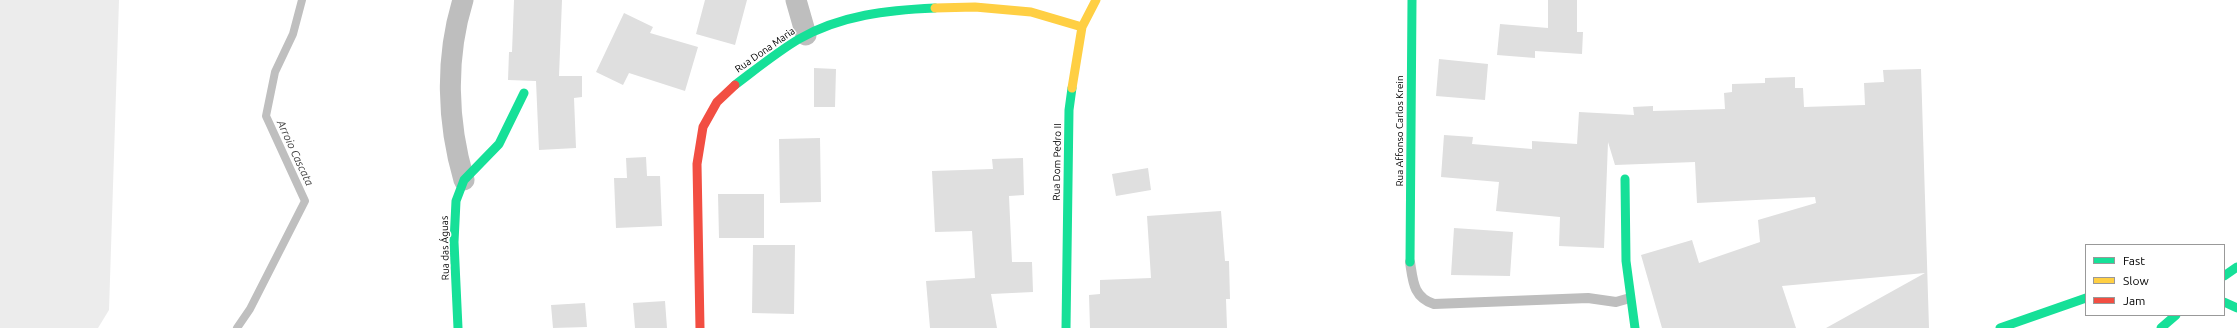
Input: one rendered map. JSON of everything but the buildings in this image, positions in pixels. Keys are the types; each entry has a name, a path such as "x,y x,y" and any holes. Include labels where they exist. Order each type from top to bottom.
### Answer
{"street":[{"path":"463,0 456,21 452,60 450,117 457,156 464,180"},
{"path":"796,0 806,35"},
{"name":"Rua Dom Pedro II","path":"1066,328 1069,110 1082,27 1096,0"},
{"name":"Rua Affonso Carlos Krein","path":"1410,262 1412,0"},
{"name":"Rua Dona Maria","path":"700,328 697,164 703,127 717,102 735,85 806,35 831,24 861,16 911,9 968,7 1031,12 1082,27"},
{"name":"Rua das Águas","path":"458,328 454,242 456,201 464,180 499,144 524,93"},
{"path":"1625,178 1626,261 1635,328"},
{"path":"2225,275 2237,267"},
{"path":"2000,328 2085,298"},
{"path":"2225,302 2237,308"},
{"path":"2161,328 2175,316"}],"lane":[{"path":"1410,262 1412,280 1418,294 1424,301 1434,304 1588,298 1616,302 1630,298"}],"shaded area":[{"path":"0,0 119,0 109,310 98,328 0,328"}],"waterway":[{"name":"Arroio Cascata","path":"237,328 250,309 305,201 266,116 275,72 293,34 302,0"}],"traffic: fast":[{"path":"1410,262 1412,0"},
{"path":"735,85 791,44 831,24 882,12 935,8"},
{"path":"1066,328 1069,110 1072,88"},
{"path":"458,328 454,242 456,201 464,180 499,144 524,93"},
{"path":"1625,179 1626,261 1635,328"},
{"path":"2225,275 2237,267"},
{"path":"2000,328 2085,298"},
{"path":"2225,302 2237,308"},
{"path":"2161,328 2175,316"}],"traffic: slow":[{"path":"1072,88 1082,27 1096,0"},
{"path":"935,8 975,7 1031,12 1082,27"}],"traffic: jam":[{"path":"700,328 697,164 703,127 717,102 735,85"}]}
